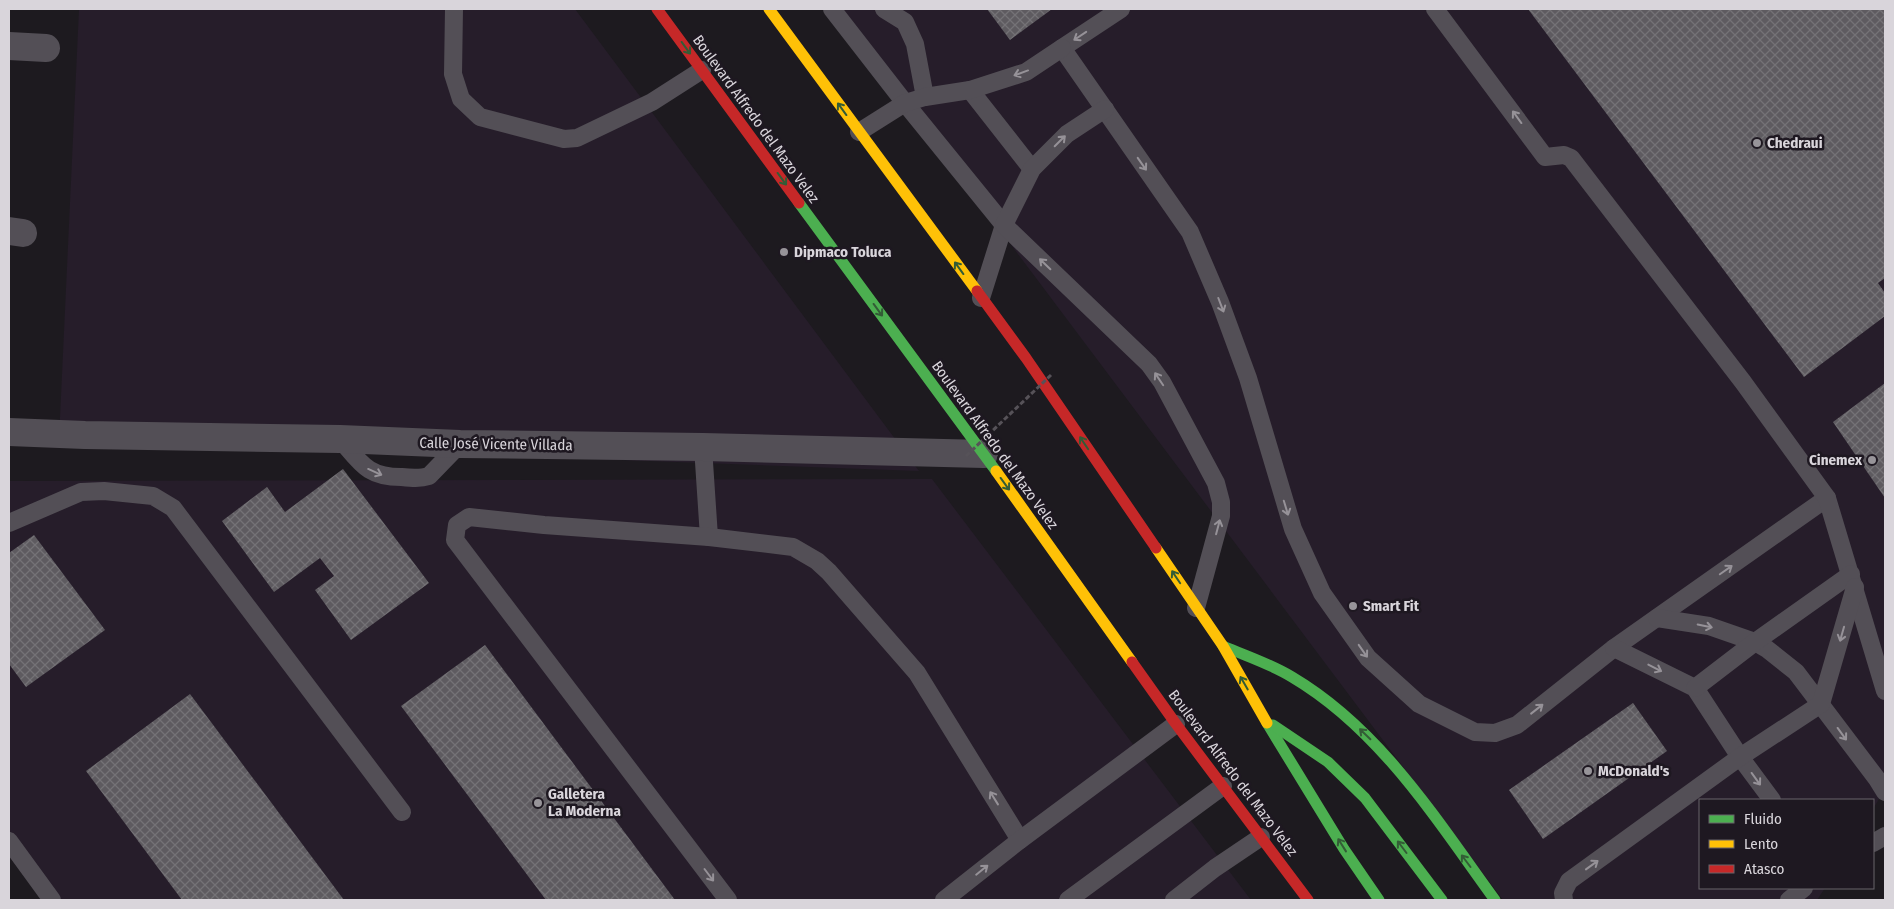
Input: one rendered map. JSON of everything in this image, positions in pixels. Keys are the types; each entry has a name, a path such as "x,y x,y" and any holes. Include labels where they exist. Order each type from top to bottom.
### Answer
{"main road":[{"name":"Boulevard Alfredo del Mazo Velez","path":"657,9 975,455 1308,900"},
{"path":"770,9 1026,358 1223,646 1344,849 1379,900"},
{"path":"1223,646 1292,677 1336,708 1368,736 1400,772 1495,900"},
{"path":"1265,719 1328,762 1365,798 1442,900"}],"street":[{"path":"9,46 46,48"},
{"name":"Calle José Vicente Villada","path":"9,432 340,439 460,444 703,447 975,455"}],"lane":[{"path":"454,9 453,74 461,99 480,117 564,139 577,138 652,102 702,70"},
{"path":"832,9 1004,225 1149,364 1162,382 1216,483 1220,502 1221,516 1196,608"},
{"path":"884,9 905,22 915,44 925,97"},
{"path":"859,132 905,103 925,97 970,90 1026,72 1120,9"},
{"path":"1435,9 1546,157 1564,155 1571,158 1743,382 1827,498 1885,691"},
{"path":"1062,48 1190,232 1220,302 1248,378 1293,530 1322,593 1368,658 1419,704 1475,732 1495,733 1517,725 1614,648 1827,498"},
{"path":"970,90 1032,169"},
{"path":"982,298 1004,225 1032,169 1067,134 1105,110"},
{"path":"340,439 367,469 387,477 422,478 429,476 460,444"},
{"path":"703,447 709,537"},
{"path":"9,523 81,492 91,490 153,496 173,508 402,812"},
{"path":"728,900 455,540 457,525 469,517 544,526 709,537 793,547 817,561 830,572 917,673 1020,840"},
{"path":"1695,688 1755,642 1853,580"},
{"path":"1564,900 1563,893 1569,881 1701,784 1821,704 1853,580"},
{"path":"1658,618 1709,626 1755,642 1796,672 1885,792"},
{"path":"1614,648 1695,688 1740,757 1771,799"},
{"path":"944,900 1020,840 1176,724"},
{"path":"1068,900 1223,786"},
{"path":"1874,842 1885,836"},
{"path":"1174,900 1215,868 1261,837"},
{"path":"9,841 52,900"},
{"path":"1789,900 1803,889"}],"path":[{"path":"975,455 1051,375"}],"shaded area":[{"path":"79,9 575,9 919,471 59,439"},
{"path":"834,9 1885,9 1885,789 1874,807 1874,799 1699,799 1699,889 1824,889 1817,900 1503,900"},
{"path":"932,479 1251,900 42,900 9,856 9,481"}],"building":[{"path":"987,9 1052,9 1010,40"},
{"name":"Chedraui","path":"1528,9 1885,9 1885,278 1878,283 1885,293 1885,316 1804,377"},
{"name":"Cinemex","path":"1885,383 1885,498 1833,422"},
{"path":"343,469 429,583 351,640 315,590 334,576 320,558 274,592 222,521 267,487 285,512"},
{"path":"34,535 105,630 26,687 9,664 9,553"},
{"name":"Galletera La Moderna","path":"485,645 675,900 546,900 401,706"},
{"path":"190,694 344,900 182,900 86,771"},
{"name":"McDonald's","path":"1633,703 1667,751 1543,839 1509,790"}],"traffic: fast":[{"path":"799,203 996,471"},
{"path":"1223,646 1284,672 1324,698 1353,722 1379,749 1428,808 1495,900"},
{"path":"1267,723 1344,849 1379,900"},
{"path":"1273,725 1328,762 1365,798 1442,900"}],"traffic: slow":[{"path":"769,9 977,291"},
{"path":"996,471 1132,662"},
{"path":"1156,548 1223,646 1267,723"}],"traffic: jam":[{"path":"657,9 799,203"},
{"path":"977,291 1026,358 1156,548"},
{"path":"1132,662 1308,900"}],"place":[{"name":"Chedraui","path":"1757,143"},
{"name":"Dipmaco Toluca","path":"784,252"},
{"name":"Cinemex","path":"1872,460"},
{"name":"Smart Fit","path":"1353,606"},
{"name":"McDonald's","path":"1588,771"},
{"name":"Galletera La Moderna","path":"538,803"}]}
